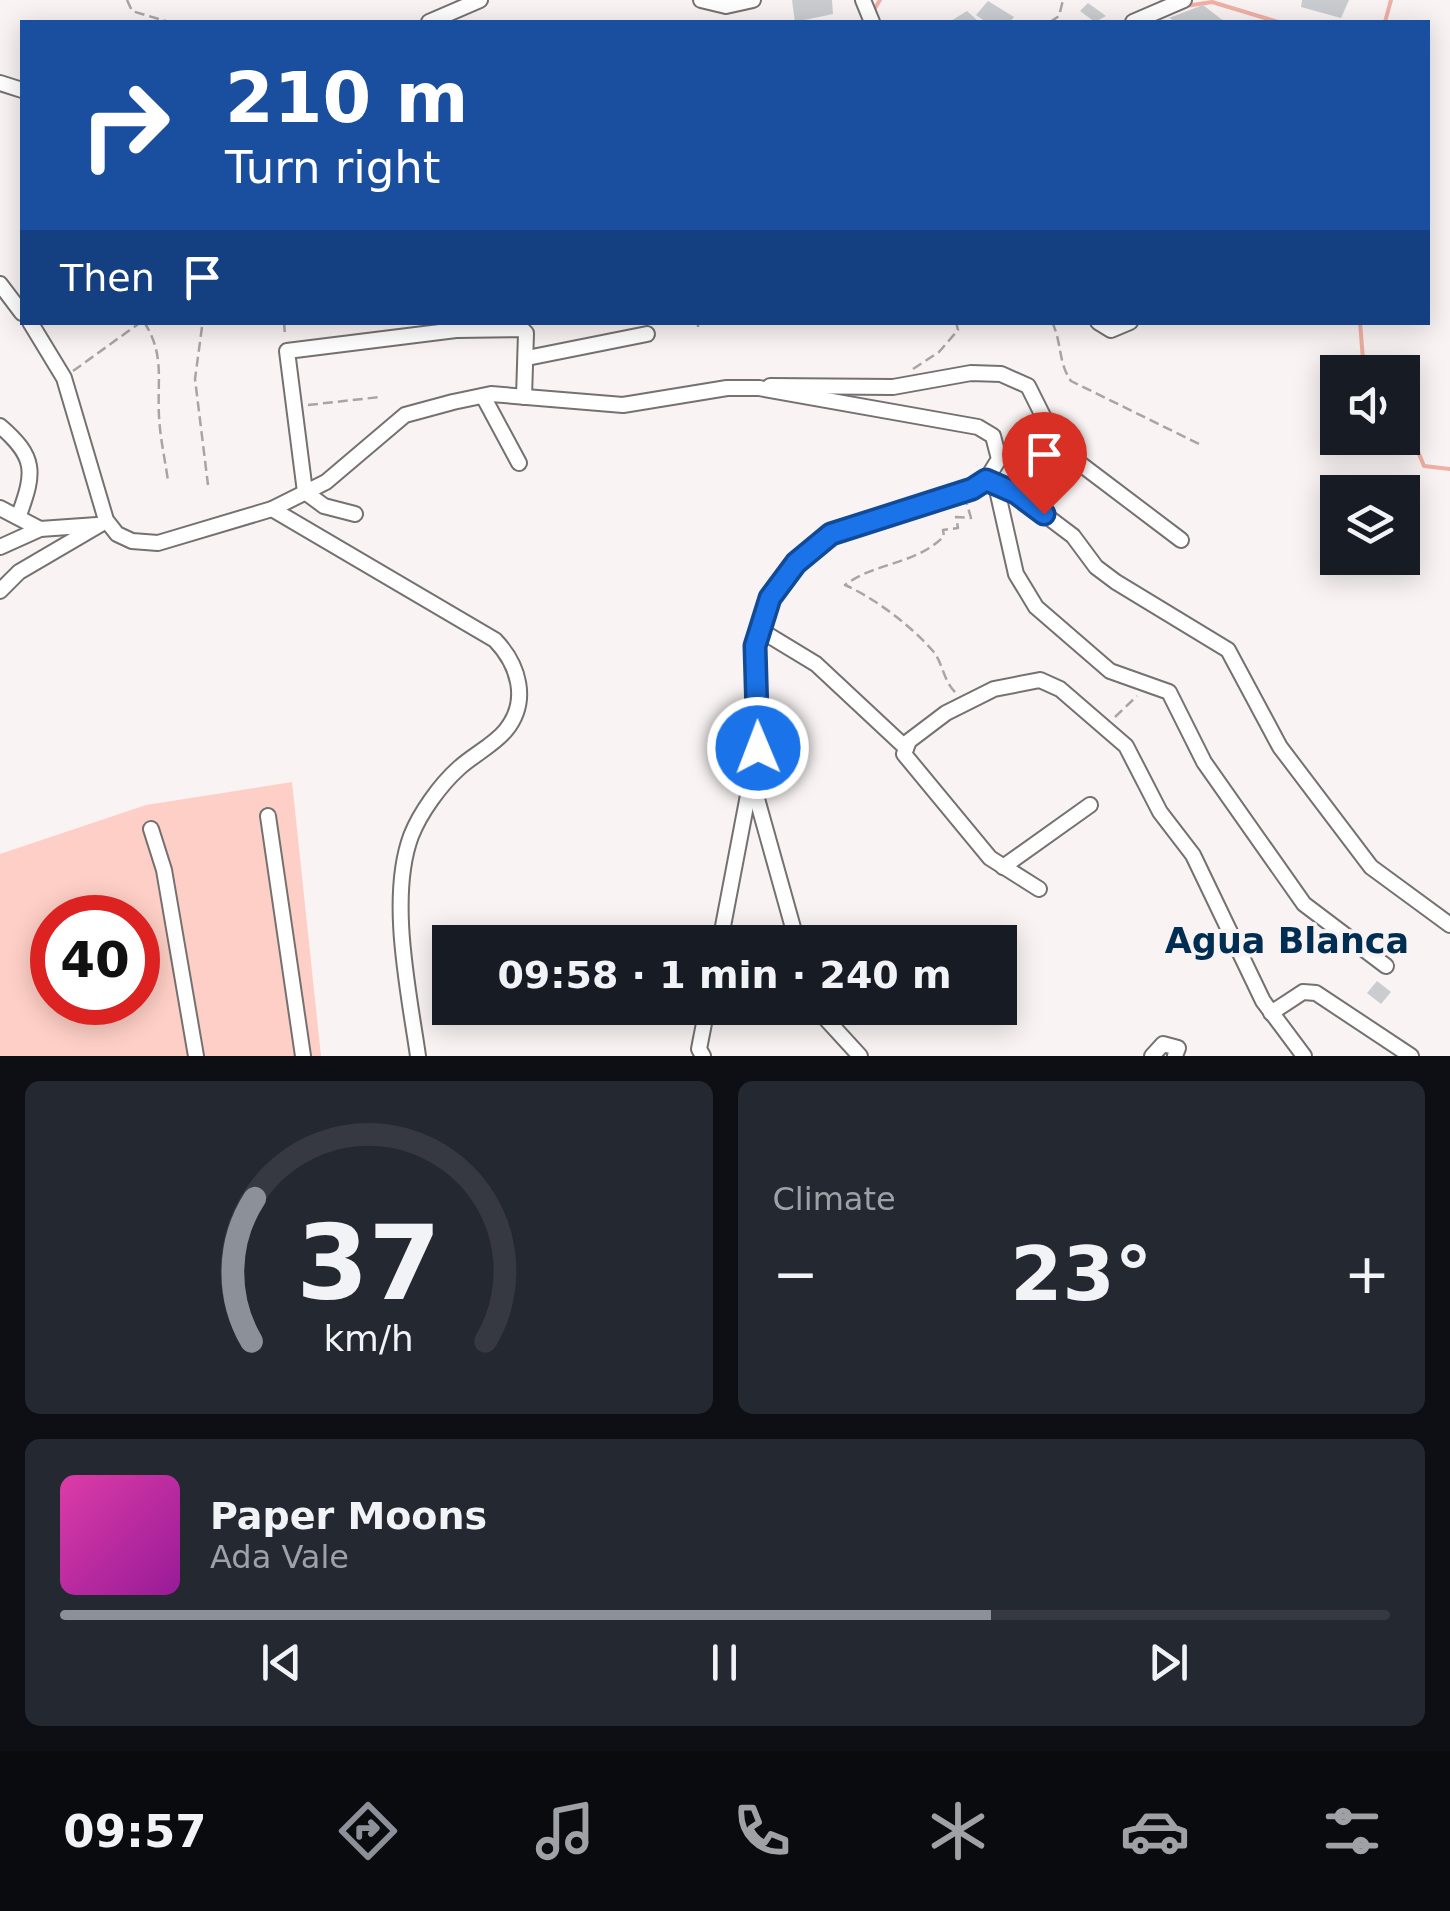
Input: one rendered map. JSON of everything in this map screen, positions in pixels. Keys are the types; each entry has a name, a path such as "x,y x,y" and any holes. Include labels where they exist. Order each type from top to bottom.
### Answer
{"street":[{"path":"434,20 480,0"},
{"path":"701,0 726,6 753,0"},
{"path":"1139,20 1184,0"},
{"path":"0,284 20,310"},
{"path":"32,325 64,378 104,522 117,534 132,540 158,543 272,509 326,482 405,415 483,396 623,405 727,388 791,383 893,387 971,373 1016,377 1028,386 1055,440 1070,456 1094,479 1182,540"},
{"path":"355,514 324,506 305,492 291,407 287,351 456,330 516,328 526,333 524,398"},
{"path":"526,358 647,334"},
{"path":"759,388 986,430 998,446 991,480 1016,574 1036,607 1110,670 1168,692 1204,762 1304,904 1386,966"},
{"path":"483,396 518,463"},
{"path":"0,426 24,446 31,467 19,516"},
{"path":"723,925 758,748 755,646 770,598 796,563 831,534 991,480"},
{"path":"991,480 1073,536 1096,567 1116,582 1228,650 1280,747 1371,867 1450,925"},
{"path":"0,508 40,529"},
{"path":"272,509 496,640 518,670 519,695 506,730 456,770 420,817 410,840 401,903 418,1056"},
{"path":"0,546 40,529 104,522"},
{"path":"0,592 19,572 104,522"},
{"path":"760,630 816,664 906,748"},
{"path":"1039,890 976,844 904,754 946,713 994,689 1040,680 1060,689 1126,746 1160,812 1193,855 1228,935 1271,1013 1304,1056"},
{"path":"751,780 792,925"},
{"path":"1003,867 1090,805"},
{"path":"268,816 303,1056"},
{"path":"150,829 164,870 196,1056"},
{"path":"1271,1013 1302,992 1316,993 1412,1056"},
{"path":"703,1056 699,1048 704,1025"},
{"path":"832,1025 860,1056"},
{"path":"1152,1056 1163,1044 1178,1048 1175,1056"}],"path":[{"path":"127,0 132,11 162,20"},
{"path":"64,378 138,325"},
{"path":"144,325 156,340 161,366 160,434 168,481"},
{"path":"893,387 939,352 958,330 957,325"},
{"path":"1054,325 1062,341 1062,367 1071,380 1198,444"},
{"path":"202,327 194,379 208,485"},
{"path":"291,407 380,397"},
{"path":"967,704 945,681 936,654 869,596 844,586 857,576 934,547 944,536 943,530 958,528 956,516 971,518 965,508 972,489"},
{"path":"1104,730 1134,696 1168,692"}],"shaded area":[{"path":"292,782 321,1056 0,1056 0,854 146,805"}],"building":[{"path":"792,0 832,0 833,14 795,20"},
{"path":"1302,0 1349,0 1341,18 1301,7"},
{"path":"988,1 1014,17 983,20 976,15"},
{"path":"1088,3 1106,16 1092,20 1080,11"},
{"path":"1203,5 1222,20 1173,20 1169,18"},
{"path":"967,11 977,20 952,20"},
{"path":"1377,981 1391,992 1381,1004 1367,993"}],"waterway":[{"path":"872,13 880,0"},
{"path":"1386,20 1391,0"},
{"path":"1186,6 1212,2 1271,20"},
{"path":"1360,325 1363,355"},
{"path":"1419,455 1424,466 1450,469"}],"district":[{"name":"Agua Blanca","path":"1287,941"}],"route":[{"path":"758,748 755,646 770,598 796,563 831,534 972,489 986,480 1016,493 1044,514"}]}
